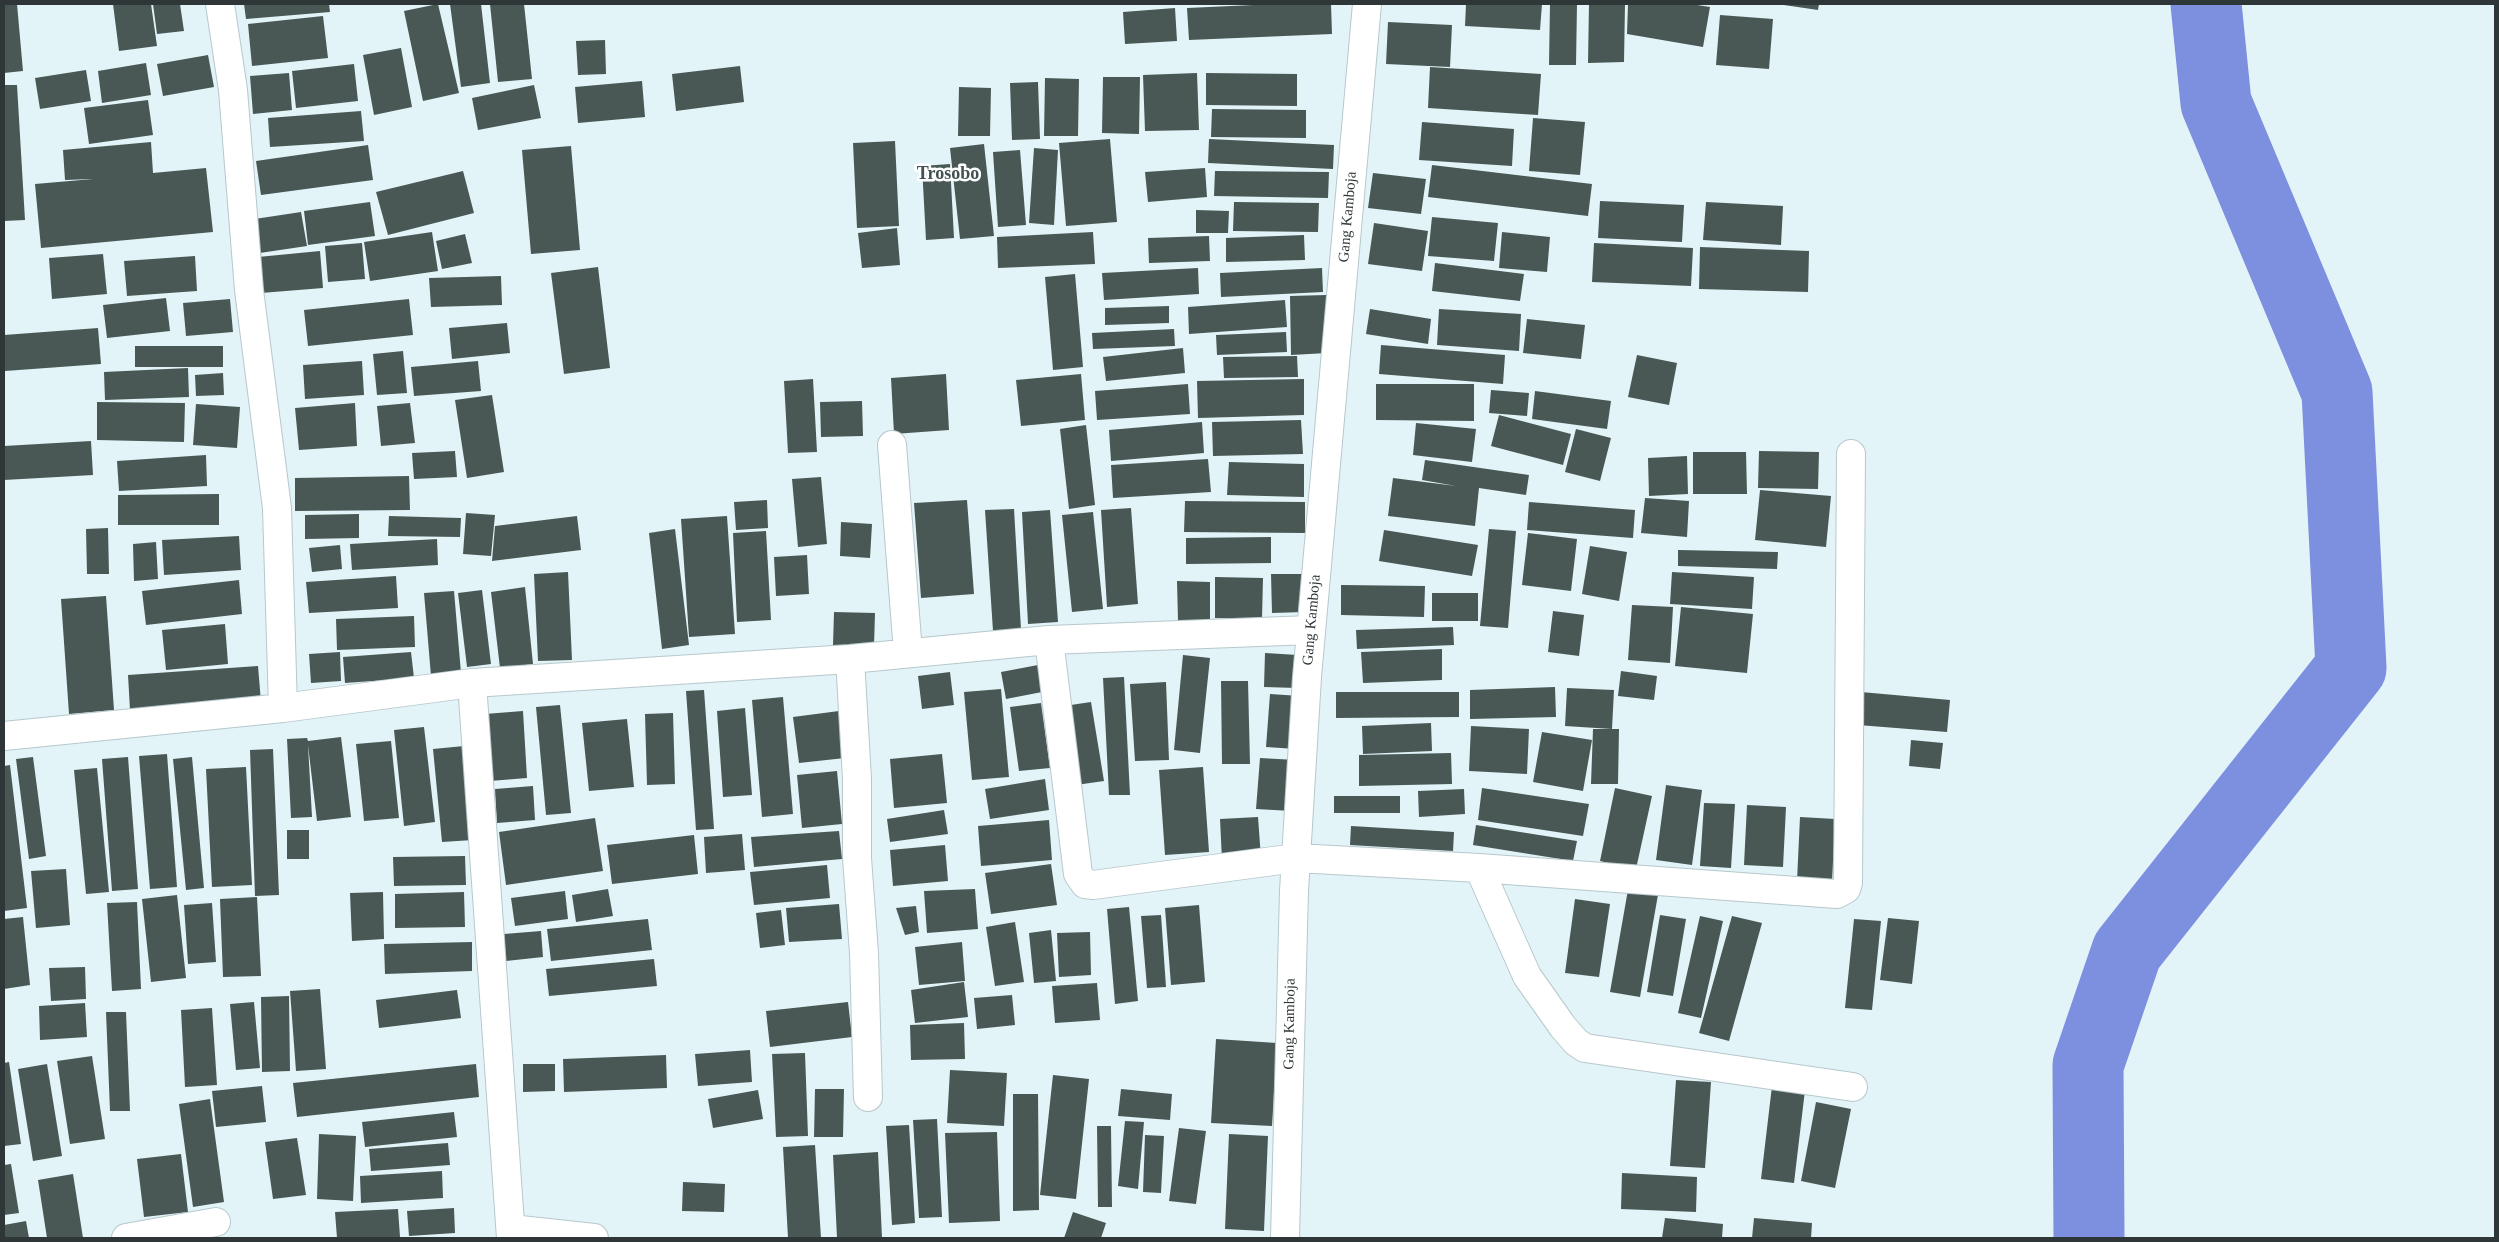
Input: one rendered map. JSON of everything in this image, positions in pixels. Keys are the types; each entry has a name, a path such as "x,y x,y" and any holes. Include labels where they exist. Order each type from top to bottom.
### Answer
{"street":[{"path":"220,4 233,90 249,290 277,508 283,708"},
{"name":"Gang Kamboja","path":"1285,1238 1296,858 1311,630 1367,4"},
{"path":"892,445 908,653"},
{"path":"1049,640 1078,874 1082,882 1093,885 1296,858 1479,868 1833,894 1846,889 1848,873 1851,454"},
{"path":"4,736 283,708 472,683 850,659 1049,640 1311,630"},
{"path":"850,659 857,779 857,858 864,953 868,1097"},
{"path":"472,683 511,1234 594,1238"},
{"path":"1479,868 1527,976 1563,1027 1576,1042 1585,1048 1853,1087"},
{"path":"126,1238 216,1222"}],"building":[{"path":"4,4 17,4 23,71 4,73"},
{"path":"113,4 151,4 157,46 119,51"},
{"path":"153,4 180,4 184,31 157,34"},
{"path":"244,4 329,4 330,12 246,19"},
{"path":"438,4 459,93 423,101 404,11"},
{"path":"450,4 481,4 490,83 461,87"},
{"path":"490,4 524,4 532,79 498,82"},
{"path":"1275,4 1331,4 1332,34 1189,40 1187,8"},
{"path":"1466,4 1542,4 1540,30 1465,26"},
{"path":"1550,4 1577,4 1576,65 1549,65"},
{"path":"1589,4 1625,4 1624,62 1588,63"},
{"path":"1628,4 1691,4 1710,7 1703,47 1627,34"},
{"path":"1777,4 1819,4 1818,10"},
{"path":"1175,8 1177,41 1125,44 1123,12"},
{"path":"1720,15 1773,19 1769,69 1716,65"},
{"path":"323,16 328,58 252,66 248,24"},
{"path":"1388,22 1452,25 1450,67 1386,64"},
{"path":"605,40 606,74 578,75 576,41"},
{"path":"401,48 412,107 374,115 363,55"},
{"path":"208,55 214,87 163,96 157,64"},
{"path":"146,63 151,95 102,103 98,71"},
{"path":"354,64 358,101 296,108 292,71"},
{"path":"740,66 744,102 676,111 672,74"},
{"path":"1430,67 1541,74 1538,115 1428,108"},
{"path":"86,70 91,101 40,109 35,78"},
{"path":"289,73 292,110 253,114 250,76"},
{"path":"1197,73 1199,130 1145,131 1143,75"},
{"path":"1206,73 1297,74 1297,106 1206,105"},
{"path":"1103,77 1140,77 1139,134 1102,133"},
{"path":"1045,78 1079,79 1078,136 1044,136"},
{"path":"642,81 645,117 578,123 575,87"},
{"path":"1038,82 1040,139 1012,140 1010,83"},
{"path":"4,85 17,85 25,220 4,221"},
{"path":"534,85 541,118 478,130 472,98"},
{"path":"959,87 991,88 990,136 958,136"},
{"path":"148,100 153,135 89,144 84,108"},
{"path":"1212,109 1306,110 1306,138 1211,137"},
{"path":"361,111 364,141 270,147 268,118"},
{"path":"1533,118 1585,122 1580,175 1529,171"},
{"path":"1422,122 1514,129 1512,166 1419,160"},
{"path":"1110,139 1117,222 1066,226 1059,143"},
{"path":"1209,139 1334,145 1333,169 1208,163"},
{"path":"895,141 899,226 857,228 853,143"},
{"path":"151,142 153,173 206,168 213,232 41,248 35,184 93,179 65,180 63,150"},
{"path":"984,144 994,236 960,239 950,148"},
{"path":"368,145 373,180 261,195 256,161"},
{"path":"571,146 580,250 531,254 522,150"},
{"path":"1034,148 1058,150 1054,225 1029,223"},
{"path":"1020,150 1026,225 998,227 993,152"},
{"path":"950,164 954,238 926,240 922,166"},
{"path":"1432,165 1592,184 1588,216 1428,197"},
{"path":"1205,168 1207,197 1148,202 1145,172"},
{"path":"463,171 474,213 388,235 376,192"},
{"path":"1215,171 1329,172 1328,198 1214,196"},
{"path":"1373,173 1426,179 1421,214 1368,208"},
{"path":"1600,201 1684,205 1682,242 1598,238"},
{"path":"370,202 375,236 308,245 304,211"},
{"path":"1234,202 1319,203 1318,232 1233,231"},
{"path":"1706,202 1783,206 1781,245 1703,240"},
{"path":"1196,210 1229,211 1228,233 1196,233"},
{"path":"301,212 307,246 253,254 248,220"},
{"path":"1432,217 1498,223 1494,261 1428,256"},
{"path":"1374,223 1428,231 1422,271 1368,264"},
{"path":"897,228 900,265 862,268 858,233"},
{"path":"432,232 438,271 370,281 364,242"},
{"path":"1093,232 1095,264 998,268 997,237"},
{"path":"1502,232 1550,237 1547,272 1499,268"},
{"path":"465,234 472,263 442,269 436,241"},
{"path":"1304,235 1305,260 1226,262 1226,238"},
{"path":"1209,236 1210,261 1149,263 1148,238"},
{"path":"362,243 365,279 328,282 325,246"},
{"path":"1594,243 1693,248 1691,286 1592,282"},
{"path":"1700,247 1809,251 1808,292 1699,289"},
{"path":"320,251 323,288 261,293 258,257"},
{"path":"103,254 107,294 52,299 49,258"},
{"path":"195,256 197,291 127,296 124,261"},
{"path":"1435,263 1524,274 1520,301 1432,291"},
{"path":"598,267 610,368 564,374 551,273"},
{"path":"1198,268 1199,294 1104,300 1102,273"},
{"path":"1322,268 1323,292 1221,297 1220,273"},
{"path":"1075,274 1083,367 1053,370 1045,277"},
{"path":"501,276 502,305 431,307 429,278"},
{"path":"1326,295 1327,353 1291,355 1290,296"},
{"path":"166,298 170,331 107,338 103,305"},
{"path":"230,299 233,332 186,336 183,303"},
{"path":"409,299 413,335 308,346 304,310"},
{"path":"1285,300 1287,327 1189,334 1188,307"},
{"path":"1169,306 1169,323 1105,325 1105,308"},
{"path":"1370,309 1431,319 1428,344 1366,334"},
{"path":"1439,309 1521,314 1519,351 1437,345"},
{"path":"1527,319 1585,325 1581,359 1523,353"},
{"path":"507,323 510,353 452,359 449,328"},
{"path":"98,328 101,364 5,371 4,335"},
{"path":"1174,329 1175,346 1093,349 1092,333"},
{"path":"1286,332 1287,352 1217,355 1216,335"},
{"path":"1381,345 1505,355 1503,384 1379,374"},
{"path":"135,346 223,346 223,367 135,367"},
{"path":"1183,348 1185,373 1106,381 1103,357"},
{"path":"403,351 407,393 377,395 373,354"},
{"path":"1637,355 1677,363 1669,405 1628,397"},
{"path":"1297,356 1298,377 1224,378 1223,357"},
{"path":"362,361 364,395 305,399 303,365"},
{"path":"478,361 481,391 414,396 411,367"},
{"path":"188,368 189,397 105,400 104,372"},
{"path":"223,373 224,395 196,396 195,375"},
{"path":"946,374 949,430 894,434 891,378"},
{"path":"1081,374 1085,420 1021,426 1016,380"},
{"path":"813,379 817,452 788,453 784,381"},
{"path":"1304,379 1304,415 1198,418 1197,381"},
{"path":"1188,384 1190,414 1097,420 1095,391"},
{"path":"1376,384 1474,384 1474,421 1376,420"},
{"path":"1491,390 1529,393 1527,416 1489,413"},
{"path":"1535,391 1611,401 1607,429 1532,419"},
{"path":"492,395 504,472 467,478 455,400"},
{"path":"862,401 863,436 821,437 820,402"},
{"path":"97,402 185,403 184,442 97,440"},
{"path":"355,403 357,446 299,450 295,408"},
{"path":"410,403 415,443 381,446 377,406"},
{"path":"196,404 240,407 237,448 193,445"},
{"path":"1499,415 1571,434 1563,465 1491,446"},
{"path":"1301,420 1303,454 1213,456 1212,422"},
{"path":"1202,422 1204,453 1111,461 1109,430"},
{"path":"1416,423 1476,429 1472,462 1413,455"},
{"path":"1086,425 1095,505 1069,509 1060,429"},
{"path":"1576,429 1611,438 1600,481 1565,472"},
{"path":"91,441 93,475 4,480 4,446"},
{"path":"455,451 457,477 414,479 412,453"},
{"path":"1759,451 1819,452 1818,489 1758,488"},
{"path":"1693,452 1746,452 1747,494 1693,494"},
{"path":"206,455 207,486 119,491 117,461"},
{"path":"1687,456 1688,494 1649,496 1648,458"},
{"path":"1208,459 1211,492 1113,498 1111,465"},
{"path":"1425,460 1529,475 1526,495 1479,488 1475,526 1388,516 1393,478 1456,486 1422,480"},
{"path":"1229,462 1304,464 1304,497 1227,495"},
{"path":"409,476 410,510 295,511 295,478"},
{"path":"821,477 827,544 798,547 792,479"},
{"path":"1760,490 1831,496 1826,547 1755,540"},
{"path":"219,494 219,525 118,525 118,495"},
{"path":"1645,498 1689,501 1687,537 1641,533"},
{"path":"767,500 768,528 736,530 734,502"},
{"path":"967,500 974,594 921,598 914,503"},
{"path":"1185,501 1305,502 1305,533 1184,532"},
{"path":"1529,502 1635,510 1633,538 1527,530"},
{"path":"1131,508 1138,604 1107,607 1101,510"},
{"path":"1014,509 1021,629 993,631 985,510"},
{"path":"1050,510 1058,622 1028,624 1022,512"},
{"path":"1093,512 1103,609 1072,612 1062,515"},
{"path":"466,513 495,515 491,556 463,554"},
{"path":"359,514 359,538 305,539 305,515"},
{"path":"389,516 461,518 460,537 388,536"},
{"path":"577,516 581,550 492,561 495,526"},
{"path":"727,516 735,634 689,637 681,519"},
{"path":"841,522 872,524 870,558 840,556"},
{"path":"108,528 109,574 87,574 86,529"},
{"path":"675,529 689,645 662,649 649,533"},
{"path":"1489,529 1516,531 1508,628 1480,626"},
{"path":"1384,530 1478,545 1472,576 1379,561"},
{"path":"766,531 771,620 737,622 733,533"},
{"path":"1528,533 1577,539 1571,591 1522,585"},
{"path":"239,536 241,570 164,575 162,540"},
{"path":"1271,537 1271,563 1186,564 1186,538"},
{"path":"437,539 438,565 352,570 350,544"},
{"path":"156,542 158,579 134,581 133,544"},
{"path":"340,545 342,569 312,572 309,548"},
{"path":"1590,546 1627,552 1619,601 1582,594"},
{"path":"1678,550 1778,552 1777,569 1678,566"},
{"path":"807,555 809,594 776,596 774,557"},
{"path":"568,572 572,660 538,661 534,574"},
{"path":"1672,572 1754,577 1752,609 1670,604"},
{"path":"1271,574 1304,574 1305,612 1272,613"},
{"path":"396,576 398,608 309,613 306,582"},
{"path":"1215,577 1263,578 1262,619 1215,618"},
{"path":"239,580 242,614 146,625 142,591"},
{"path":"1177,581 1210,582 1210,621 1178,621"},
{"path":"1341,585 1425,586 1424,617 1341,615"},
{"path":"525,587 533,664 500,668 491,592"},
{"path":"482,590 491,664 467,667 458,593"},
{"path":"454,591 461,673 431,676 424,593"},
{"path":"1432,593 1478,593 1478,621 1432,621"},
{"path":"106,596 114,710 69,714 61,599"},
{"path":"1632,605 1673,607 1670,663 1628,660"},
{"path":"1681,607 1753,614 1747,673 1675,666"},
{"path":"1553,611 1584,615 1579,656 1548,652"},
{"path":"834,612 875,613 874,646 833,645"},
{"path":"414,616 415,647 337,650 336,619"},
{"path":"225,624 228,664 166,670 162,630"},
{"path":"1453,627 1454,645 1357,649 1356,630"},
{"path":"1442,649 1442,680 1363,683 1361,652"},
{"path":"340,652 341,681 311,683 309,654"},
{"path":"411,652 414,678 345,683 343,657"},
{"path":"1265,653 1298,655 1297,688 1264,687"},
{"path":"1183,655 1210,658 1200,753 1174,750"},
{"path":"1038,665 1042,692 1006,699 1001,672"},
{"path":"258,666 261,702 130,710 128,675"},
{"path":"1621,671 1657,676 1654,700 1618,696"},
{"path":"950,672 954,705 922,709 918,676"},
{"path":"1124,677 1130,795 1109,795 1103,678"},
{"path":"1221,681 1248,681 1250,764 1222,764"},
{"path":"1166,682 1169,760 1135,761 1130,684"},
{"path":"1555,687 1556,717 1470,719 1470,690"},
{"path":"1567,688 1614,690 1612,729 1565,726"},
{"path":"1001,689 1009,777 972,780 964,692"},
{"path":"704,690 714,829 696,830 686,691"},
{"path":"1336,692 1459,692 1459,717 1336,718"},
{"path":"1861,692 1950,700 1947,732 1858,725"},
{"path":"1270,694 1300,696 1296,749 1266,747"},
{"path":"783,697 793,814 762,817 752,700"},
{"path":"1091,702 1104,781 1076,785 1064,706"},
{"path":"1041,703 1050,768 1019,771 1010,707"},
{"path":"560,705 571,813 546,815 536,707"},
{"path":"745,708 752,795 723,797 717,711"},
{"path":"523,711 527,778 490,781 485,714"},
{"path":"839,711 845,758 799,763 793,717"},
{"path":"673,713 675,784 647,785 645,714"},
{"path":"627,719 634,787 589,791 582,723"},
{"path":"1431,723 1432,751 1363,754 1362,726"},
{"path":"1471,726 1529,729 1527,774 1469,771"},
{"path":"424,727 435,822 404,826 394,730"},
{"path":"1593,729 1619,729 1618,784 1591,784"},
{"path":"1542,732 1592,740 1583,791 1533,782"},
{"path":"341,737 351,817 317,821 308,745 312,817 291,818 287,739 307,738 308,741"},
{"path":"1911,740 1943,743 1940,769 1909,766"},
{"path":"391,741 399,818 364,821 356,744"},
{"path":"464,746 473,840 442,842 433,749"},
{"path":"273,749 279,895 255,896 250,750"},
{"path":"1451,753 1452,784 1359,786 1359,755"},
{"path":"167,754 177,887 150,889 139,756"},
{"path":"942,754 947,803 894,808 890,759"},
{"path":"33,757 46,856 29,859 16,759"},
{"path":"128,757 138,889 112,891 102,759"},
{"path":"192,757 204,888 186,890 173,759"},
{"path":"1260,758 1296,760 1292,811 1256,809"},
{"path":"10,765 27,908 4,911 4,766"},
{"path":"246,767 252,885 212,887 206,769"},
{"path":"1203,767 1209,852 1165,855 1159,770"},
{"path":"97,768 109,892 86,894 74,770"},
{"path":"837,771 842,824 802,828 797,775"},
{"path":"1045,779 1049,810 990,819 985,789"},
{"path":"1666,785 1702,790 1692,865 1656,860"},
{"path":"533,786 535,820 497,823 495,789"},
{"path":"1482,788 1589,804 1583,836 1478,820"},
{"path":"1615,788 1652,796 1636,869 1600,861"},
{"path":"1464,789 1465,814 1419,817 1418,791"},
{"path":"1334,796 1400,796 1400,813 1334,813"},
{"path":"1704,803 1735,804 1731,868 1700,866"},
{"path":"1747,805 1786,807 1783,867 1744,865"},
{"path":"944,810 948,834 890,842 887,819"},
{"path":"1258,817 1261,858 1222,860 1220,819"},
{"path":"1800,817 1835,819 1832,882 1797,881"},
{"path":"595,818 603,871 506,885 499,832"},
{"path":"1049,820 1052,860 981,866 978,826"},
{"path":"1476,825 1577,841 1573,861 1473,845"},
{"path":"1351,826 1454,832 1453,851 1350,845"},
{"path":"287,830 309,830 309,859 287,859"},
{"path":"839,831 842,859 754,867 751,837"},
{"path":"742,834 745,870 706,873 704,837"},
{"path":"694,835 698,874 612,884 607,845"},
{"path":"945,845 948,881 893,886 890,850"},
{"path":"465,856 466,885 394,886 393,857"},
{"path":"1051,864 1057,905 991,914 985,873"},
{"path":"827,865 830,898 754,905 750,872"},
{"path":"66,869 70,925 36,928 31,871"},
{"path":"1629,884 1659,889 1640,997 1610,992"},
{"path":"608,889 613,916 576,922 572,895"},
{"path":"975,889 978,929 927,933 924,891"},
{"path":"565,891 568,919 515,926 511,898"},
{"path":"383,892 384,939 352,941 350,893"},
{"path":"464,892 465,927 395,928 395,894"},
{"path":"177,895 186,978 151,982 142,899"},
{"path":"257,897 261,976 223,977 220,899"},
{"path":"1575,899 1610,904 1599,977 1565,973"},
{"path":"137,902 141,989 112,991 107,903"},
{"path":"212,903 216,962 188,964 184,905"},
{"path":"839,904 842,939 789,942 786,908"},
{"path":"1199,905 1205,982 1171,985 1165,908"},
{"path":"916,906 919,932 905,935 896,908"},
{"path":"1129,907 1138,1001 1115,1004 1107,909"},
{"path":"781,910 785,945 760,948 756,913"},
{"path":"1161,915 1166,987 1147,988 1141,916"},
{"path":"1660,915 1686,919 1673,996 1647,992"},
{"path":"1700,916 1723,921 1701,1018 1678,1013"},
{"path":"1732,916 1762,923 1729,1041 1699,1033"},
{"path":"23,917 30,985 4,989 4,919"},
{"path":"1888,918 1919,921 1912,984 1880,980"},
{"path":"648,919 652,950 551,961 547,929"},
{"path":"1854,919 1881,921 1872,1010 1845,1008"},
{"path":"1015,922 1024,982 995,986 986,927"},
{"path":"1051,930 1056,981 1034,983 1029,933"},
{"path":"541,931 543,957 506,961 504,934"},
{"path":"1090,932 1091,975 1059,977 1057,933"},
{"path":"472,942 472,971 385,974 384,944"},
{"path":"962,942 965,981 919,985 915,947"},
{"path":"654,959 657,986 549,996 546,969"},
{"path":"85,967 86,999 51,1001 49,968"},
{"path":"964,982 968,1017 915,1023 911,990"},
{"path":"1097,983 1100,1020 1055,1023 1052,986"},
{"path":"320,989 326,1069 296,1071 290,991"},
{"path":"457,990 461,1018 379,1028 376,1000"},
{"path":"1012,995 1015,1025 977,1029 974,998"},
{"path":"289,996 290,1071 262,1072 261,997"},
{"path":"254,1002 260,1068 236,1070 230,1004"},
{"path":"848,1002 852,1037 770,1047 766,1011"},
{"path":"85,1003 87,1037 40,1040 39,1006"},
{"path":"212,1008 217,1085 185,1087 181,1010"},
{"path":"106,1012 126,1012 130,1111 110,1111"},
{"path":"964,1023 965,1059 911,1060 910,1025"},
{"path":"1216,1039 1277,1043 1272,1126 1211,1123"},
{"path":"750,1050 752,1082 698,1086 695,1054"},
{"path":"805,1053 808,1136 776,1137 772,1054"},
{"path":"666,1055 667,1088 564,1092 563,1059"},
{"path":"92,1056 105,1139 70,1144 57,1061"},
{"path":"9,1062 21,1144 4,1146 4,1063"},
{"path":"47,1064 62,1156 33,1161 18,1069"},
{"path":"476,1064 479,1097 297,1117 293,1083"},
{"path":"523,1064 555,1064 555,1091 523,1092"},
{"path":"950,1070 1007,1073 1004,1126 947,1123"},
{"path":"1053,1075 1089,1079 1076,1199 1040,1195"},
{"path":"1676,1080 1711,1082 1705,1168 1670,1166"},
{"path":"262,1086 266,1122 216,1127 212,1091"},
{"path":"1772,1086 1805,1090 1794,1183 1761,1179"},
{"path":"815,1089 844,1089 843,1137 814,1137"},
{"path":"1121,1089 1172,1094 1170,1120 1118,1116"},
{"path":"758,1090 763,1119 713,1128 708,1099"},
{"path":"1013,1094 1038,1094 1039,1210 1013,1211"},
{"path":"210,1099 224,1202 193,1207 179,1104"},
{"path":"1816,1102 1851,1109 1835,1188 1801,1181"},
{"path":"454,1112 457,1137 365,1147 362,1122"},
{"path":"937,1119 942,1217 919,1218 913,1120"},
{"path":"1125,1121 1144,1122 1138,1189 1118,1186"},
{"path":"909,1125 915,1223 892,1225 886,1126"},
{"path":"1097,1126 1111,1126 1112,1207 1098,1207"},
{"path":"1179,1128 1206,1131 1196,1204 1169,1201"},
{"path":"997,1132 1000,1221 949,1223 945,1133"},
{"path":"319,1134 356,1136 353,1201 317,1199"},
{"path":"1229,1134 1268,1136 1264,1231 1225,1229"},
{"path":"1145,1135 1164,1136 1161,1193 1143,1192"},
{"path":"297,1138 306,1195 273,1199 265,1142"},
{"path":"448,1143 450,1165 371,1171 369,1149"},
{"path":"815,1145 821,1238 788,1238 783,1147"},
{"path":"878,1152 882,1238 837,1238 833,1155"},
{"path":"181,1154 188,1212 144,1217 137,1159"},
{"path":"11,1164 19,1213 4,1215 4,1165"},
{"path":"442,1171 443,1198 361,1203 360,1176"},
{"path":"1622,1173 1697,1177 1696,1212 1621,1209"},
{"path":"73,1174 83,1238 47,1238 38,1180"},
{"path":"683,1182 725,1184 724,1212 682,1211"},
{"path":"454,1208 455,1233 409,1236 407,1211"},
{"path":"398,1209 400,1237 337,1238 335,1212"},
{"path":"1073,1212 1106,1223 1101,1238 1064,1238"},
{"path":"1665,1218 1723,1224 1722,1238 1662,1238"},
{"path":"1754,1218 1812,1223 1811,1238 1752,1238"},
{"path":"26,1221 29,1238 4,1238 4,1225"}],"waterway":[{"path":"2089,1238 2088,1065 2127,951 2351,668 2337,392 2216,103 2206,4"}],"district":[{"name":"Trosobo","path":"948,174"}]}
